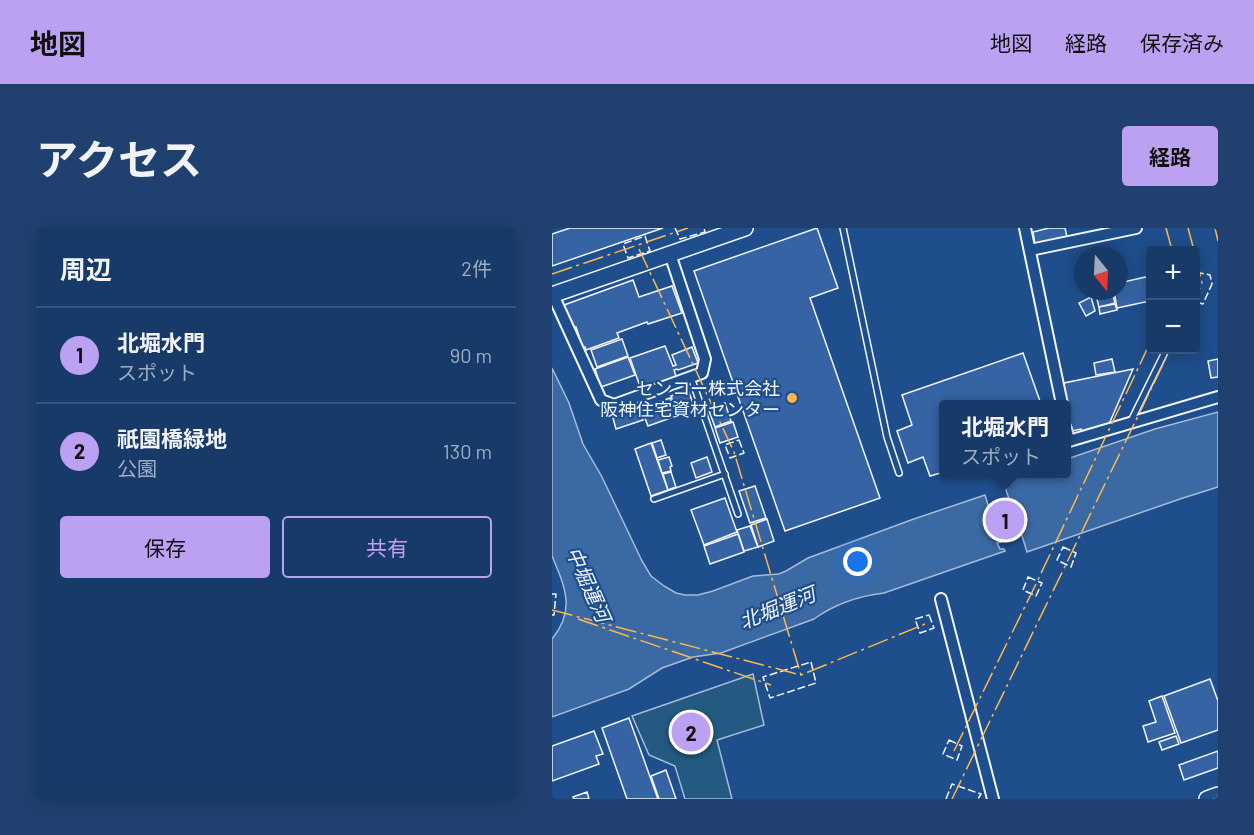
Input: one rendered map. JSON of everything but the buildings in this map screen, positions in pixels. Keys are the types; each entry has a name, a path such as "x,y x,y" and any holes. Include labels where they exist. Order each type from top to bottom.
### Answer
{"street":[{"path":"670,254 705,358 702,373 614,405 601,400 553,295 670,254 746,228"},
{"path":"1025,228 1061,400"},
{"path":"1030,250 1136,228"},
{"path":"1071,440 1218,397"},
{"path":"942,599 993,799"},
{"path":"1207,799 1218,795"}],"lane":[{"path":"843,228 886,437 899,473"},
{"path":"1130,423 1164,354"},
{"path":"691,377 738,514"},
{"path":"654,499 724,474"}],"shaded area":[{"path":"753,674 764,725 717,740 732,799 685,799 675,766 649,755 632,716"}],"water":[{"path":"552,368 569,403 583,444 602,477 642,561 651,576 676,593 698,595 753,576 779,574 808,558 985,495 989,508 998,511 1003,524 1000,524 997,533 1001,542 997,543 1000,549 1005,551 884,593 847,602 814,619 721,653 693,657 662,668 629,689 552,717 552,639 564,618 566,598 552,556"},
{"path":"1218,412 1218,487 1027,552 1019,526 1010,522 1005,508 1010,502 1003,481 1012,478 1071,478 1071,458 1155,429"}],"fence":[{"path":"675,228 680,239 705,232 704,228"},
{"path":"645,236 650,251 628,258 623,244 645,236"},
{"path":"1200,273 1210,275 1212,284 1203,304 1200,303"},
{"path":"739,440 744,453 730,458 725,445 739,440"},
{"path":"1063,547 1076,553 1071,567 1057,560 1063,547"},
{"path":"1028,577 1042,583 1036,596 1023,590 1028,577"},
{"path":"552,594 556,594 554,615 552,615"},
{"path":"929,615 934,628 920,633 915,619 929,615"},
{"path":"811,662 816,683 770,698 763,677 811,662"},
{"path":"949,740 962,746 957,760 943,754 949,740"},
{"path":"946,799 952,784 981,794 978,799"}],"power":[{"path":"552,274 688,228"},
{"path":"1166,228 1171,246"},
{"path":"1188,228 1193,246"},
{"path":"1215,228 1218,241"},
{"path":"639,249 734,452 801,675"},
{"path":"1200,274 1202,283 1200,288"},
{"path":"954,751 1146,351"},
{"path":"952,799 1168,354"},
{"path":"552,610 801,675 925,624"},
{"path":"578,619 771,685"}],"place":[{"name":"センコー株式会社 阪神住宅資材センター","path":"792,398"},
{"name":"北堀水門","path":"1005,520"},
{"name":"祇園橋緑地","path":"691,732"}],"water label":[{"name":"中堀運河","path":"589,584"},
{"name":"北堀運河","path":"777,607"}]}
